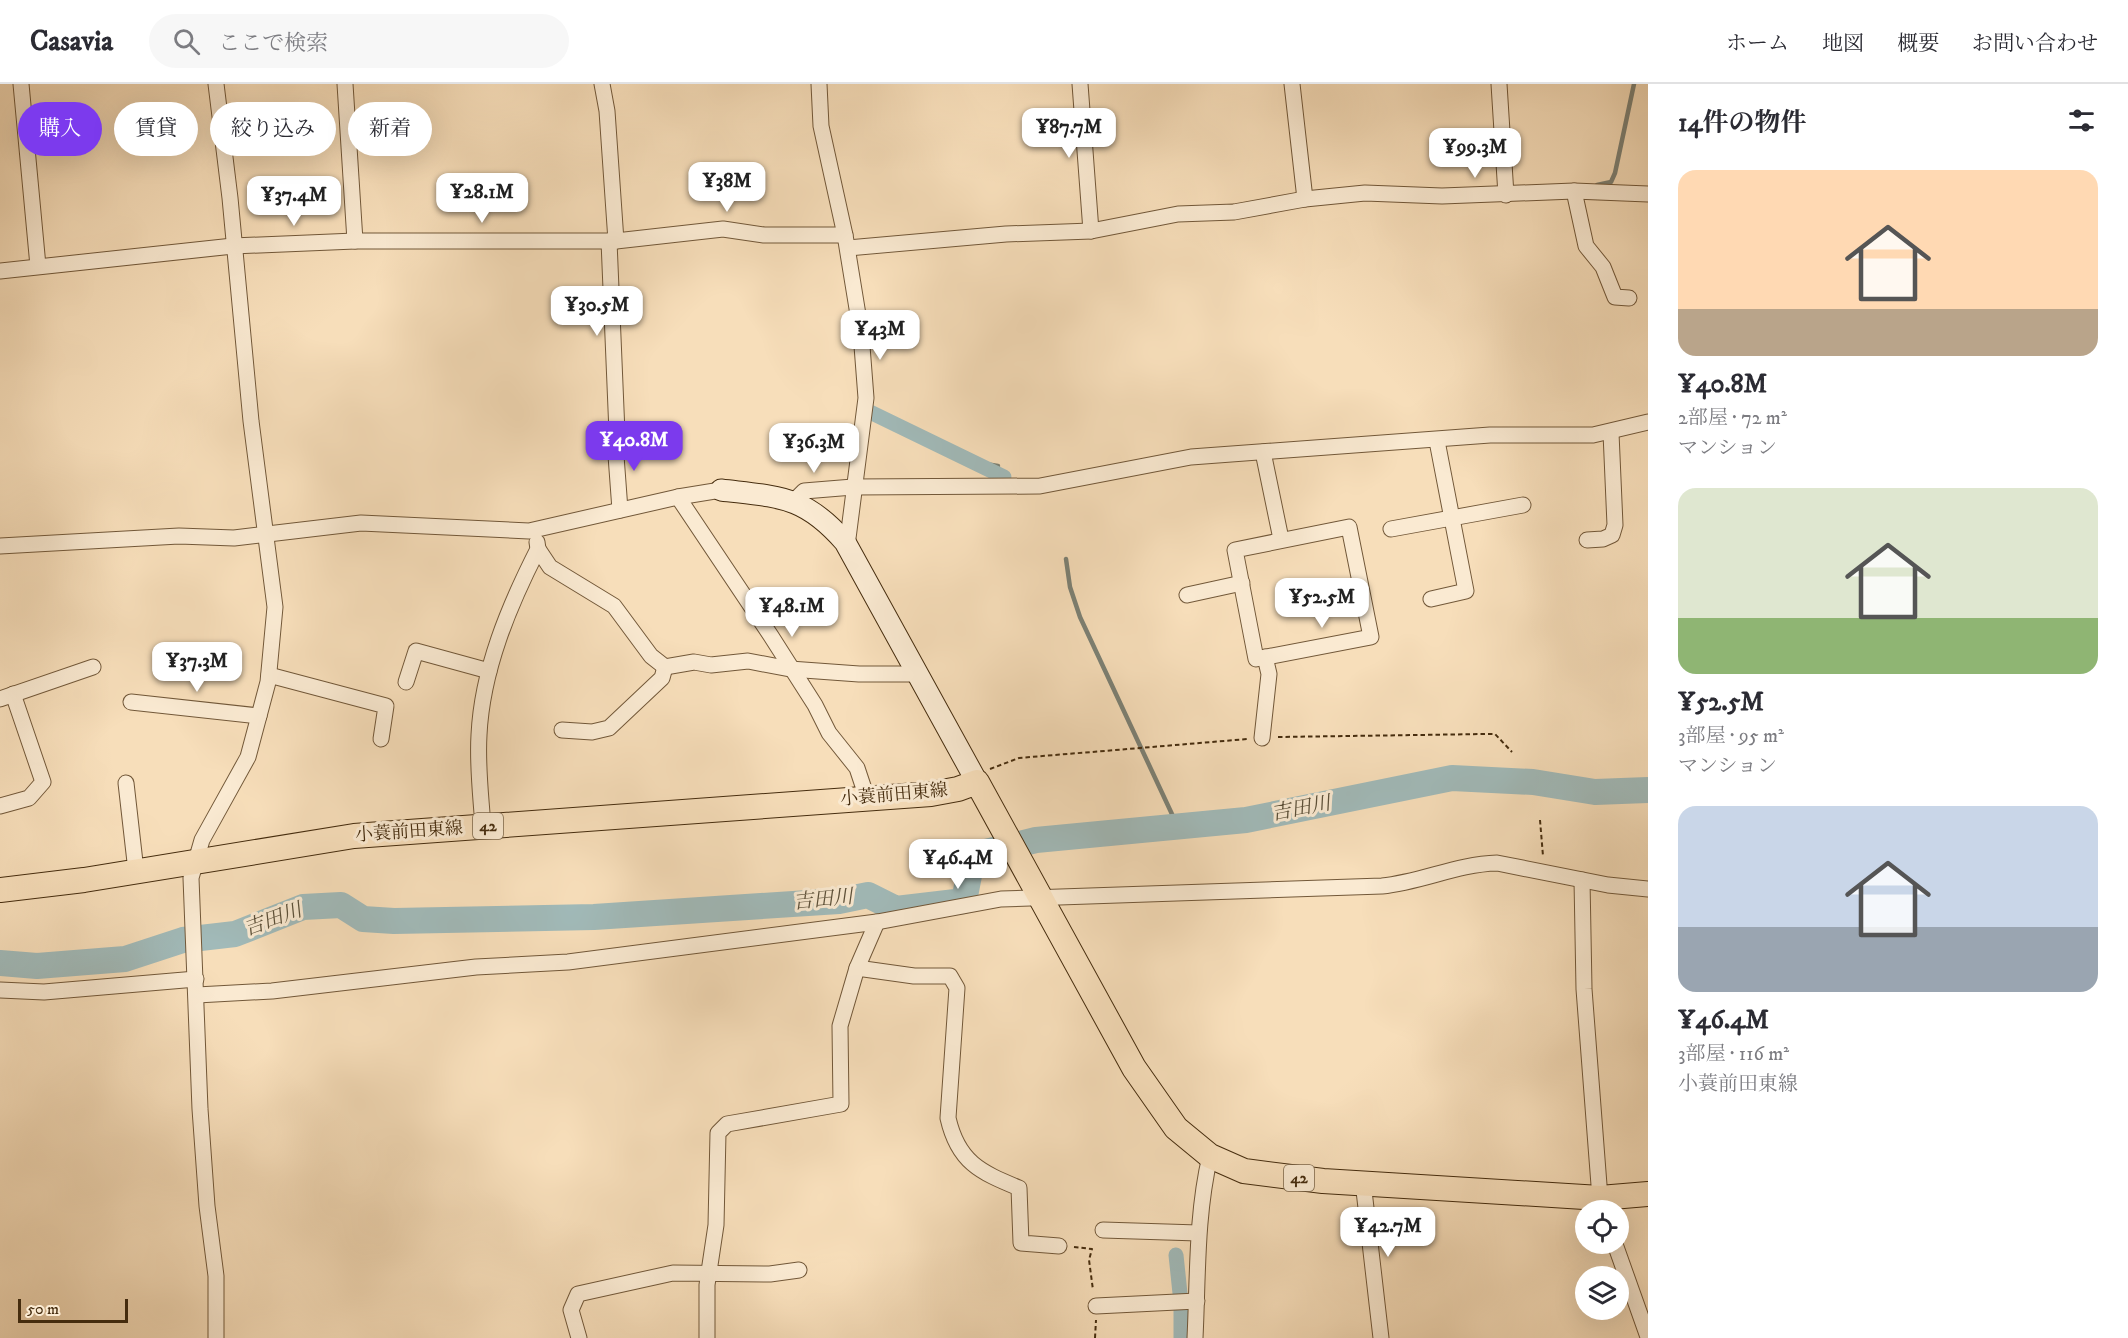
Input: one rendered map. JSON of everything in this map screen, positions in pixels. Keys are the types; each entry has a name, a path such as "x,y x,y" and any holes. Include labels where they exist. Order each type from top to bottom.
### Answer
{"main road":[{"name":"小蓑前田東線","path":"0,890 354,836 931,794 958,789 975,779"},
{"name":"42","path":"975,779 991,804 1134,1068 1155,1102 1176,1128 1210,1156 1244,1171 1323,1181 1363,1182 1575,1202"},
{"name":"42","path":"1620,1200 1648,1194"}],"street":[{"path":"21,84 38,266"},
{"path":"216,84 275,607 269,675 248,757 202,840 194,861 191,904 197,995 200,1109 207,1206 216,1276 216,1338"},
{"path":"345,84 355,241"},
{"path":"602,84 607,111 613,241 617,433 615,442 620,510"},
{"path":"819,84 821,126 847,242 861,333 866,398 847,546"},
{"path":"1080,84 1091,231"},
{"path":"1292,84 1305,199"},
{"path":"1499,84 1506,195"},
{"path":"0,271 233,246 355,241 613,241 723,230 847,242 1091,231 1178,214 1234,212 1305,199 1365,193 1506,195 1574,191 1648,194"},
{"path":"1574,191 1586,246 1603,267 1615,297 1629,298"},
{"path":"794,501 804,491 853,487 1040,486 1191,457 1437,441 1490,435 1611,433 1648,422"},
{"path":"1587,540 1602,539 1612,535 1615,525 1611,433"},
{"path":"1431,599 1466,591 1437,441"},
{"path":"1263,452 1281,539"},
{"path":"0,546 179,536 234,538 361,523 444,526 492,531 535,531 678,497 721,490 767,495 794,501 816,512 847,546 975,779"},
{"path":"678,497 815,705 829,733 857,768 867,798"},
{"path":"1391,529 1451,516 1523,505"},
{"path":"1349,527 1371,637 1256,659 1242,583 1235,550 1349,527"},
{"path":"535,531 538,549 550,567 614,606 651,656 665,667 694,662 711,665 748,662 790,669 859,674 917,674"},
{"path":"483,827 479,735 489,671 518,589 538,549"},
{"path":"1187,596 1242,583"},
{"path":"406,682 416,651 489,671"},
{"path":"1262,738 1269,674 1265,657"},
{"path":"0,806 29,798 43,782 6,696 93,667"},
{"path":"562,730 592,732 609,728 662,678 665,667"},
{"path":"269,675 386,706 381,739"},
{"path":"131,702 259,716"},
{"path":"126,783 136,871"},
{"path":"197,995 272,991 476,967 568,962 877,922 1039,891 1382,886 1404,884 1462,866 1480,863 1545,871 1582,880 1648,889"},
{"path":"1582,880 1584,989 1602,1200"},
{"path":"707,1338 710,1273 716,1225 718,1133 727,1124 841,1104 840,1026 857,968 877,922"},
{"path":"857,968 914,976 950,976 957,988 948,1118 952,1135 962,1152 981,1173 1019,1188 1021,1243 1059,1246"},
{"path":"0,990 44,992 196,976"},
{"path":"1195,1338 1186,1301 1210,1156"},
{"path":"1363,1182 1381,1338"},
{"path":"1103,1230 1198,1233"},
{"path":"1619,1254 1648,1337"},
{"path":"579,1338 571,1310 578,1294 673,1273 770,1274 799,1270"},
{"path":"1096,1306 1186,1301"}],"path":[{"path":"975,779 1019,758 1262,738 1495,734 1512,752"},
{"path":"1540,820 1545,871"},
{"path":"1059,1246 1092,1249 1089,1260 1096,1306"}],"waterway":[{"path":"1597,185 1611,182 1615,173 1634,84"},
{"path":"870,412 1004,477"},
{"path":"973,462 998,466"},
{"path":"1066,559 1070,587 1080,617 1178,827"},
{"name":"吉田川","path":"0,963 37,966 125,959 183,940 235,934 303,907 341,905 363,919 394,921 594,917 839,901 868,895 896,909 964,901 973,855 1036,840 1246,820 1452,778 1533,782 1595,792 1648,790"},
{"path":"1176,1255 1181,1303 1181,1338"}]}
